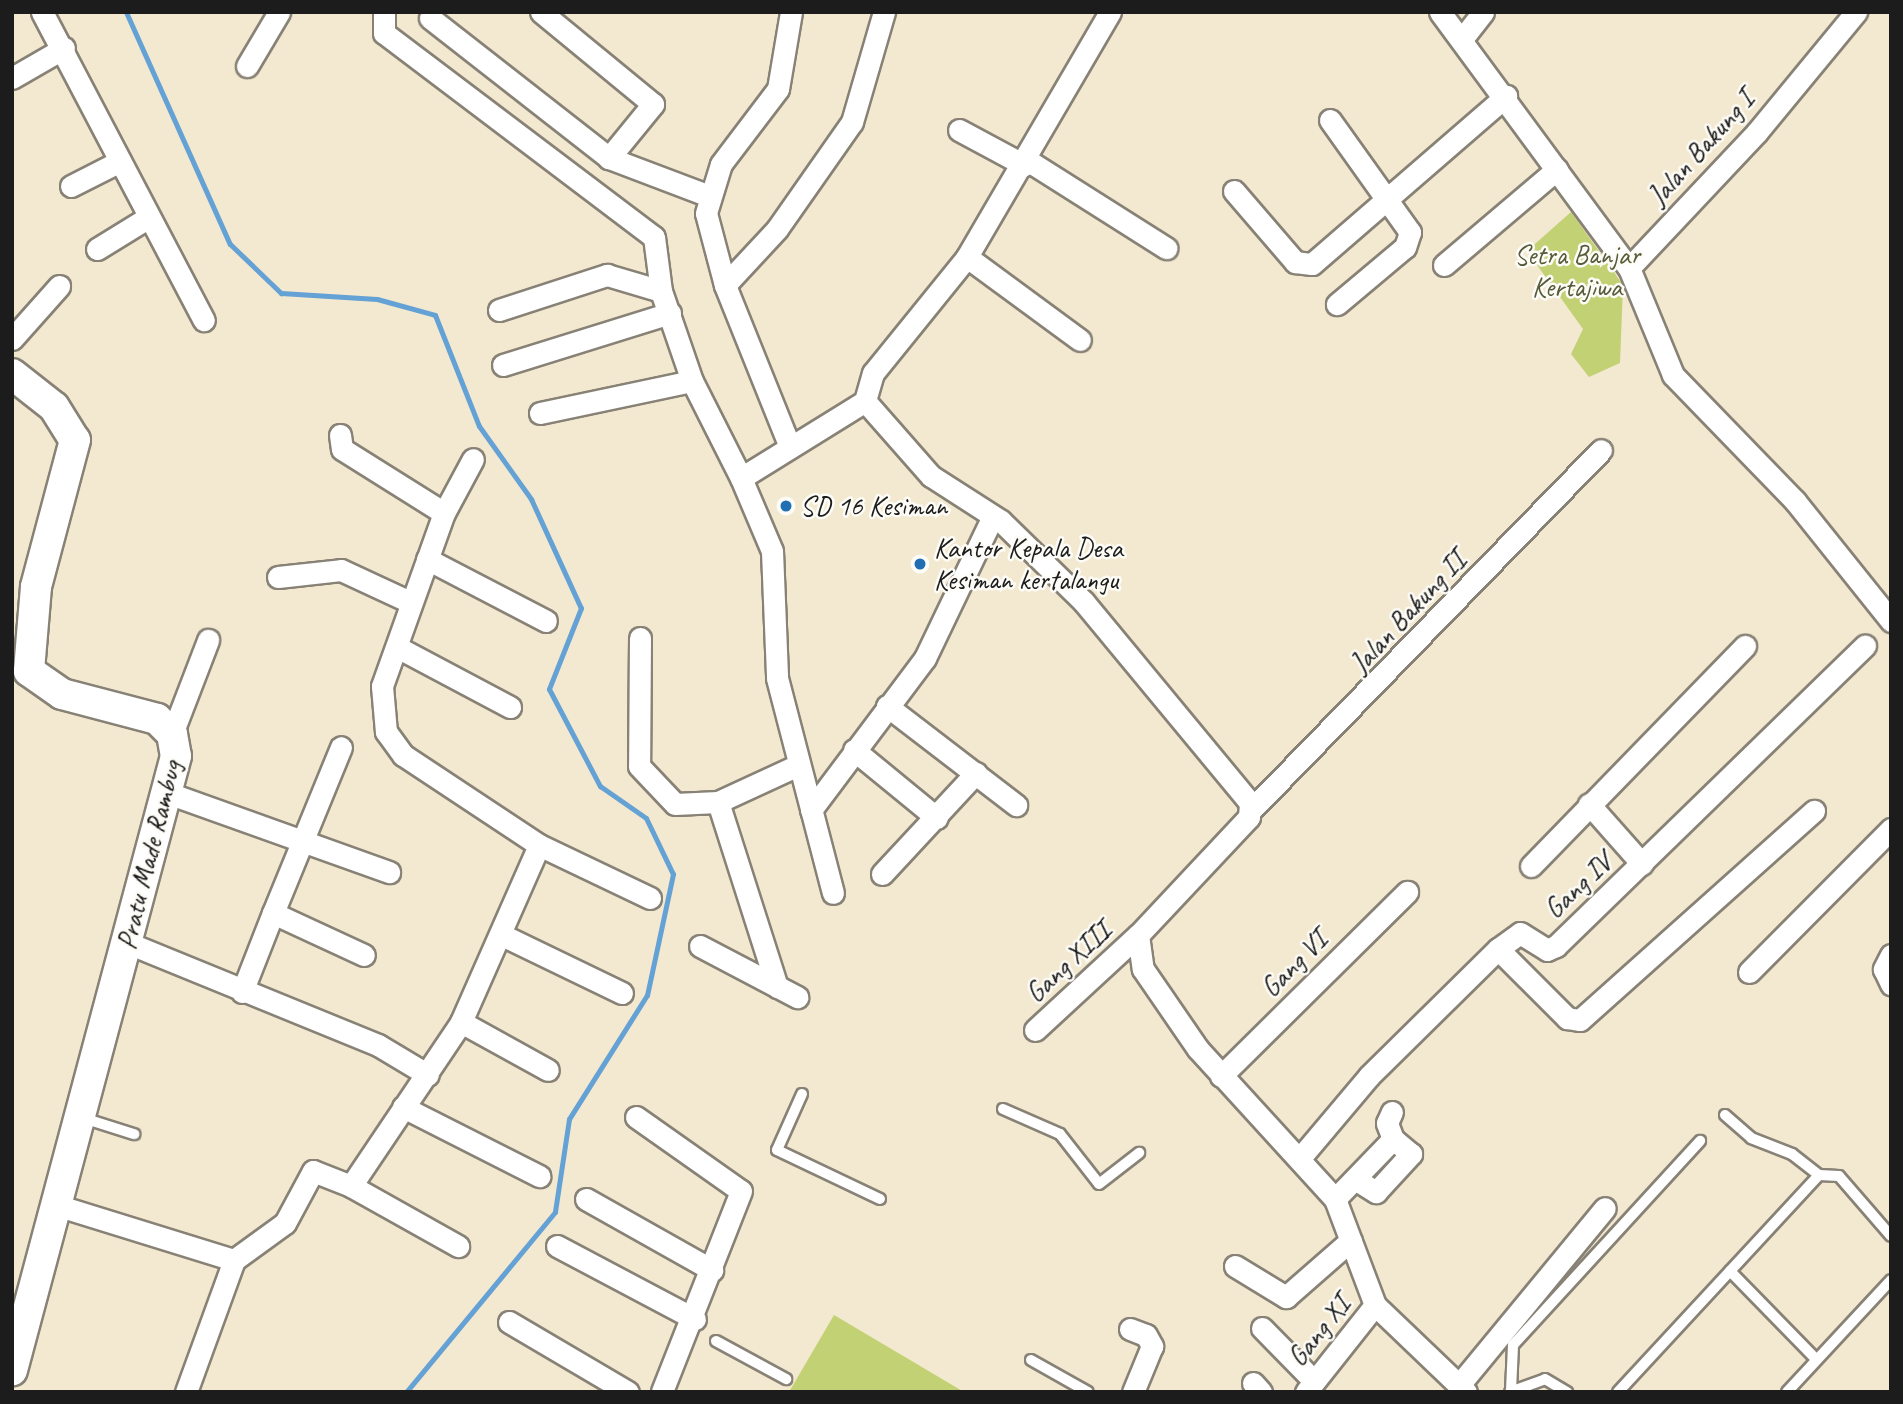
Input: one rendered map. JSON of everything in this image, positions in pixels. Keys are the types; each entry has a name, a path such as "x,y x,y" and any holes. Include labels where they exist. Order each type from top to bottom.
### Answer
{"street":[{"path":"41,12 64,48 204,320"},
{"path":"247,66 279,12"},
{"path":"384,12 384,33 653,237 660,291 692,381 741,478 772,551 776,678 796,766 834,892"},
{"path":"541,12 653,104 608,158"},
{"path":"790,447 725,285 709,235 707,195 722,164 778,89 791,12"},
{"path":"725,285 777,229 852,122 884,12"},
{"path":"741,478 864,401 873,373 967,257 1025,162 1110,12"},
{"path":"1440,12 1506,96 1629,268 1673,375 1795,501 1891,621"},
{"path":"1462,39 1483,12"},
{"name":"Jalan Bakung I","path":"1629,268 1757,132 1856,12"},
{"path":"430,19 608,158 707,195"},
{"path":"12,78 64,48"},
{"path":"1234,191 1303,266 1386,201 1506,96"},
{"path":"1330,120 1410,239 1338,304"},
{"path":"960,130 1025,162 1166,248"},
{"path":"71,186 120,161"},
{"path":"1444,265 1557,169"},
{"path":"97,249 149,217"},
{"path":"967,257 1080,340"},
{"path":"499,310 607,275 660,291"},
{"path":"12,339 59,286"},
{"path":"503,365 670,313"},
{"name":"Pratu Made Rambug","path":"12,374 54,407 75,440 36,587 27,658 31,676 62,694 149,715 172,734 176,756 169,793 77,1117 56,1205 19,1326 12,1370"},
{"path":"540,413 692,381"},
{"path":"864,401 931,475 993,516 1114,635 1253,808"},
{"path":"340,435 342,449 444,513"},
{"name":"Jalan Bakung II","path":"1138,935 1253,808 1601,450"},
{"path":"473,459 444,513 382,686 393,745 540,845 650,898"},
{"path":"811,810 925,657 993,516"},
{"path":"428,559 546,621"},
{"path":"278,577 341,570 410,602"},
{"path":"640,638 641,772 678,806 718,802 796,766"},
{"path":"172,734 208,640"},
{"name":"Gang IV","path":"1300,1158 1369,1076 1498,949 1520,933 1551,950 1865,645"},
{"path":"1531,866 1588,804 1745,646"},
{"path":"397,647 510,707"},
{"path":"887,706 1016,805"},
{"path":"242,992 341,747"},
{"path":"854,750 937,818"},
{"path":"882,874 937,818 976,773"},
{"path":"169,793 389,873"},
{"path":"718,802 777,987"},
{"path":"1588,804 1642,864"},
{"path":"1498,949 1567,1018 1580,1020 1814,811"},
{"path":"1749,972 1891,829"},
{"path":"351,1186 403,1107 428,1075 461,1022 504,936 540,845"},
{"name":"Gang VI","path":"1221,1076 1407,892"},
{"path":"273,913 363,955"},
{"path":"1138,935 1139,955 1158,998 1221,1076 1300,1158 1335,1199 1376,1305 1463,1388 1605,1208"},
{"name":"Gang XIII","path":"1035,1030 1138,935"},
{"path":"504,936 622,993"},
{"path":"128,943 242,992 378,1045 428,1075"},
{"path":"700,946 797,997"},
{"path":"1891,956 1884,969 1891,984"},
{"path":"461,1022 548,1070"},
{"path":"403,1107 539,1176"},
{"path":"1335,1199 1393,1139 1387,1123 1392,1112"},
{"path":"636,1117 741,1191 695,1319 662,1392"},
{"path":"186,1392 234,1260 285,1223 313,1171 351,1186 458,1246"},
{"path":"586,1199 712,1270"},
{"path":"56,1205 234,1260"},
{"path":"1235,1266 1286,1297 1350,1240"},
{"path":"557,1246 695,1319"},
{"name":"Gang XI","path":"1310,1386 1376,1305"},
{"path":"509,1322 628,1392"},
{"path":"1262,1328 1310,1386"},
{"path":"1130,1329 1146,1335 1152,1346 1133,1392"}],"lane":[{"path":"802,1094 777,1150 880,1199"},
{"path":"1003,1109 1060,1134 1098,1184 1139,1153"},
{"path":"1725,1115 1751,1138 1792,1154 1819,1175 1843,1180 1891,1236"},
{"path":"77,1117 134,1134"},
{"path":"1567,1392 1545,1379 1511,1391 1513,1345 1700,1141"},
{"path":"1618,1392 1819,1175"},
{"path":"1730,1271 1817,1360"},
{"path":"1787,1392 1891,1280"},
{"path":"716,1341 786,1379"},
{"path":"1031,1360 1088,1392"}],"green space":[{"name":"Setra Banjar Kertajiwa","path":"1571,212 1623,285 1620,363 1589,377 1571,354 1583,329 1527,251"},
{"path":"834,1315 964,1392 789,1392"}],"waterway":[{"path":"126,12 230,244 281,293 377,299 435,315 479,426 531,499 581,608 549,689 600,786 646,818 673,874 647,995 569,1119 555,1212 406,1392"}],"place":[{"name":"SD 16 Kesiman","path":"786,506"},
{"name":"Kantor Kepala Desa Kesiman kertalangu","path":"920,564"}]}
